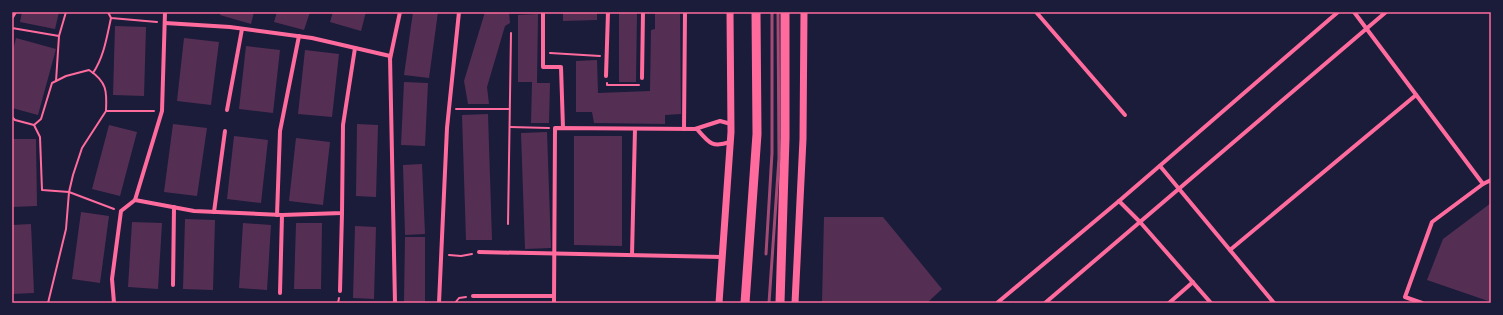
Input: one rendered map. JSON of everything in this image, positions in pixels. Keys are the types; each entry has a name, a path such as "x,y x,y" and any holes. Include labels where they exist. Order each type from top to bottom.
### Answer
{"highway":[{"path":"744,303 757,134 756,12"},
{"path":"780,303 785,138 785,12"}],"street":[{"path":"12,18 15,12"},
{"path":"114,303 112,279 121,211 135,200 162,111 165,12"},
{"path":"390,61 400,12"},
{"path":"439,303 440,254 449,109 459,12"},
{"path":"543,12 542,67 561,67 563,128"},
{"path":"606,76 608,12"},
{"path":"642,78 643,12"},
{"path":"684,12 684,129"},
{"path":"719,303 731,124 730,12"},
{"path":"795,303 803,139 804,12"},
{"path":"1036,12 1124,115"},
{"path":"997,303 1119,201 1338,12"},
{"path":"1354,12 1483,184"},
{"path":"1045,303 1386,12"},
{"path":"165,23 242,29 299,36 390,56 395,303"},
{"path":"227,110 242,29"},
{"path":"277,215 280,131 299,36"},
{"path":"340,291 343,125 355,48"},
{"path":"1230,250 1416,95"},
{"path":"693,129 720,121 731,124"},
{"path":"554,303 555,128 697,129 708,142 713,144 719,146 730,142"},
{"path":"632,255 635,129"},
{"path":"214,212 225,131"},
{"path":"1160,166 1274,303"},
{"path":"1422,303 1405,297 1432,222 1483,184 1491,180"},
{"path":"135,200 214,212 277,215 342,213"},
{"path":"1119,201 1140,222 1211,303"},
{"path":"173,286 174,207"},
{"path":"280,293 282,215"},
{"path":"479,252 722,257"},
{"path":"1169,303 1193,282"},
{"path":"473,296 554,296"}],"path":[{"path":"56,81 59,36 66,12"},
{"path":"93,73 97,67 105,44 111,18 108,12"},
{"path":"111,18 165,23"},
{"path":"12,28 59,36"},
{"path":"508,224 511,33"},
{"path":"542,53 607,56"},
{"path":"34,125 41,119 52,83 66,76 89,70 99,78 106,93 106,111 82,148 69,192 66,229 48,303"},
{"path":"606,76 608,85 641,85 642,78"},
{"path":"449,109 509,108 509,127 555,128"},
{"path":"106,111 162,111"},
{"path":"12,117 15,120 34,125 40,137 42,190 69,192 121,211"},
{"path":"440,254 461,256 479,252"},
{"path":"455,303 460,298 473,296"}],"building":[{"path":"22,12 59,12 55,29 20,22"},
{"path":"221,12 254,12 251,24 220,15"},
{"path":"277,12 310,12 304,30 274,22"},
{"path":"333,12 366,12 361,31 330,22"},
{"path":"413,12 438,12 429,78 404,75"},
{"path":"485,12 509,12 510,23 505,26 487,87 489,104 468,104 464,81"},
{"path":"563,12 597,12 597,20 563,21"},
{"path":"619,12 637,12 636,82 619,82"},
{"path":"655,12 680,12 681,114 665,115 665,124 594,123 592,112 576,112 576,61 597,60 598,93 650,91 651,30 655,29"},
{"path":"538,14 537,83 550,83 549,123 531,123 532,82 518,82 518,15"},
{"path":"115,26 146,27 144,96 113,95"},
{"path":"16,38 56,49 38,115 12,108 12,54"},
{"path":"184,38 219,42 211,105 177,101"},
{"path":"246,46 280,50 273,113 239,109"},
{"path":"305,50 339,54 332,117 298,114"},
{"path":"404,82 428,83 425,146 401,145"},
{"path":"488,114 492,240 466,240 462,115"},
{"path":"173,124 207,128 197,196 164,192"},
{"path":"357,124 378,125 376,197 356,196"},
{"path":"109,125 137,132 120,196 92,189"},
{"path":"547,132 551,248 525,249 521,133"},
{"path":"234,136 268,140 261,203 227,199"},
{"path":"574,136 622,136 622,246 574,245"},
{"path":"296,138 330,142 323,205 289,201"},
{"path":"12,139 36,139 37,206 12,207"},
{"path":"422,164 425,234 405,235 403,165"},
{"path":"1491,203 1491,302 1427,280 1443,239"},
{"path":"81,212 109,216 100,283 72,279"},
{"path":"824,217 883,217 942,289 927,303 822,303"},
{"path":"185,219 215,220 213,290 183,289"},
{"path":"132,222 162,223 158,289 128,287"},
{"path":"243,223 271,225 267,290 239,288"},
{"path":"296,223 322,223 321,289 294,289"},
{"path":"31,224 34,293 12,294 12,225"},
{"path":"355,226 376,227 374,299 353,298"},
{"path":"405,237 425,237 425,302 404,302"}],"railway":[{"path":"766,254 772,153 772,12"},
{"path":"769,303 779,158 778,12"}]}
